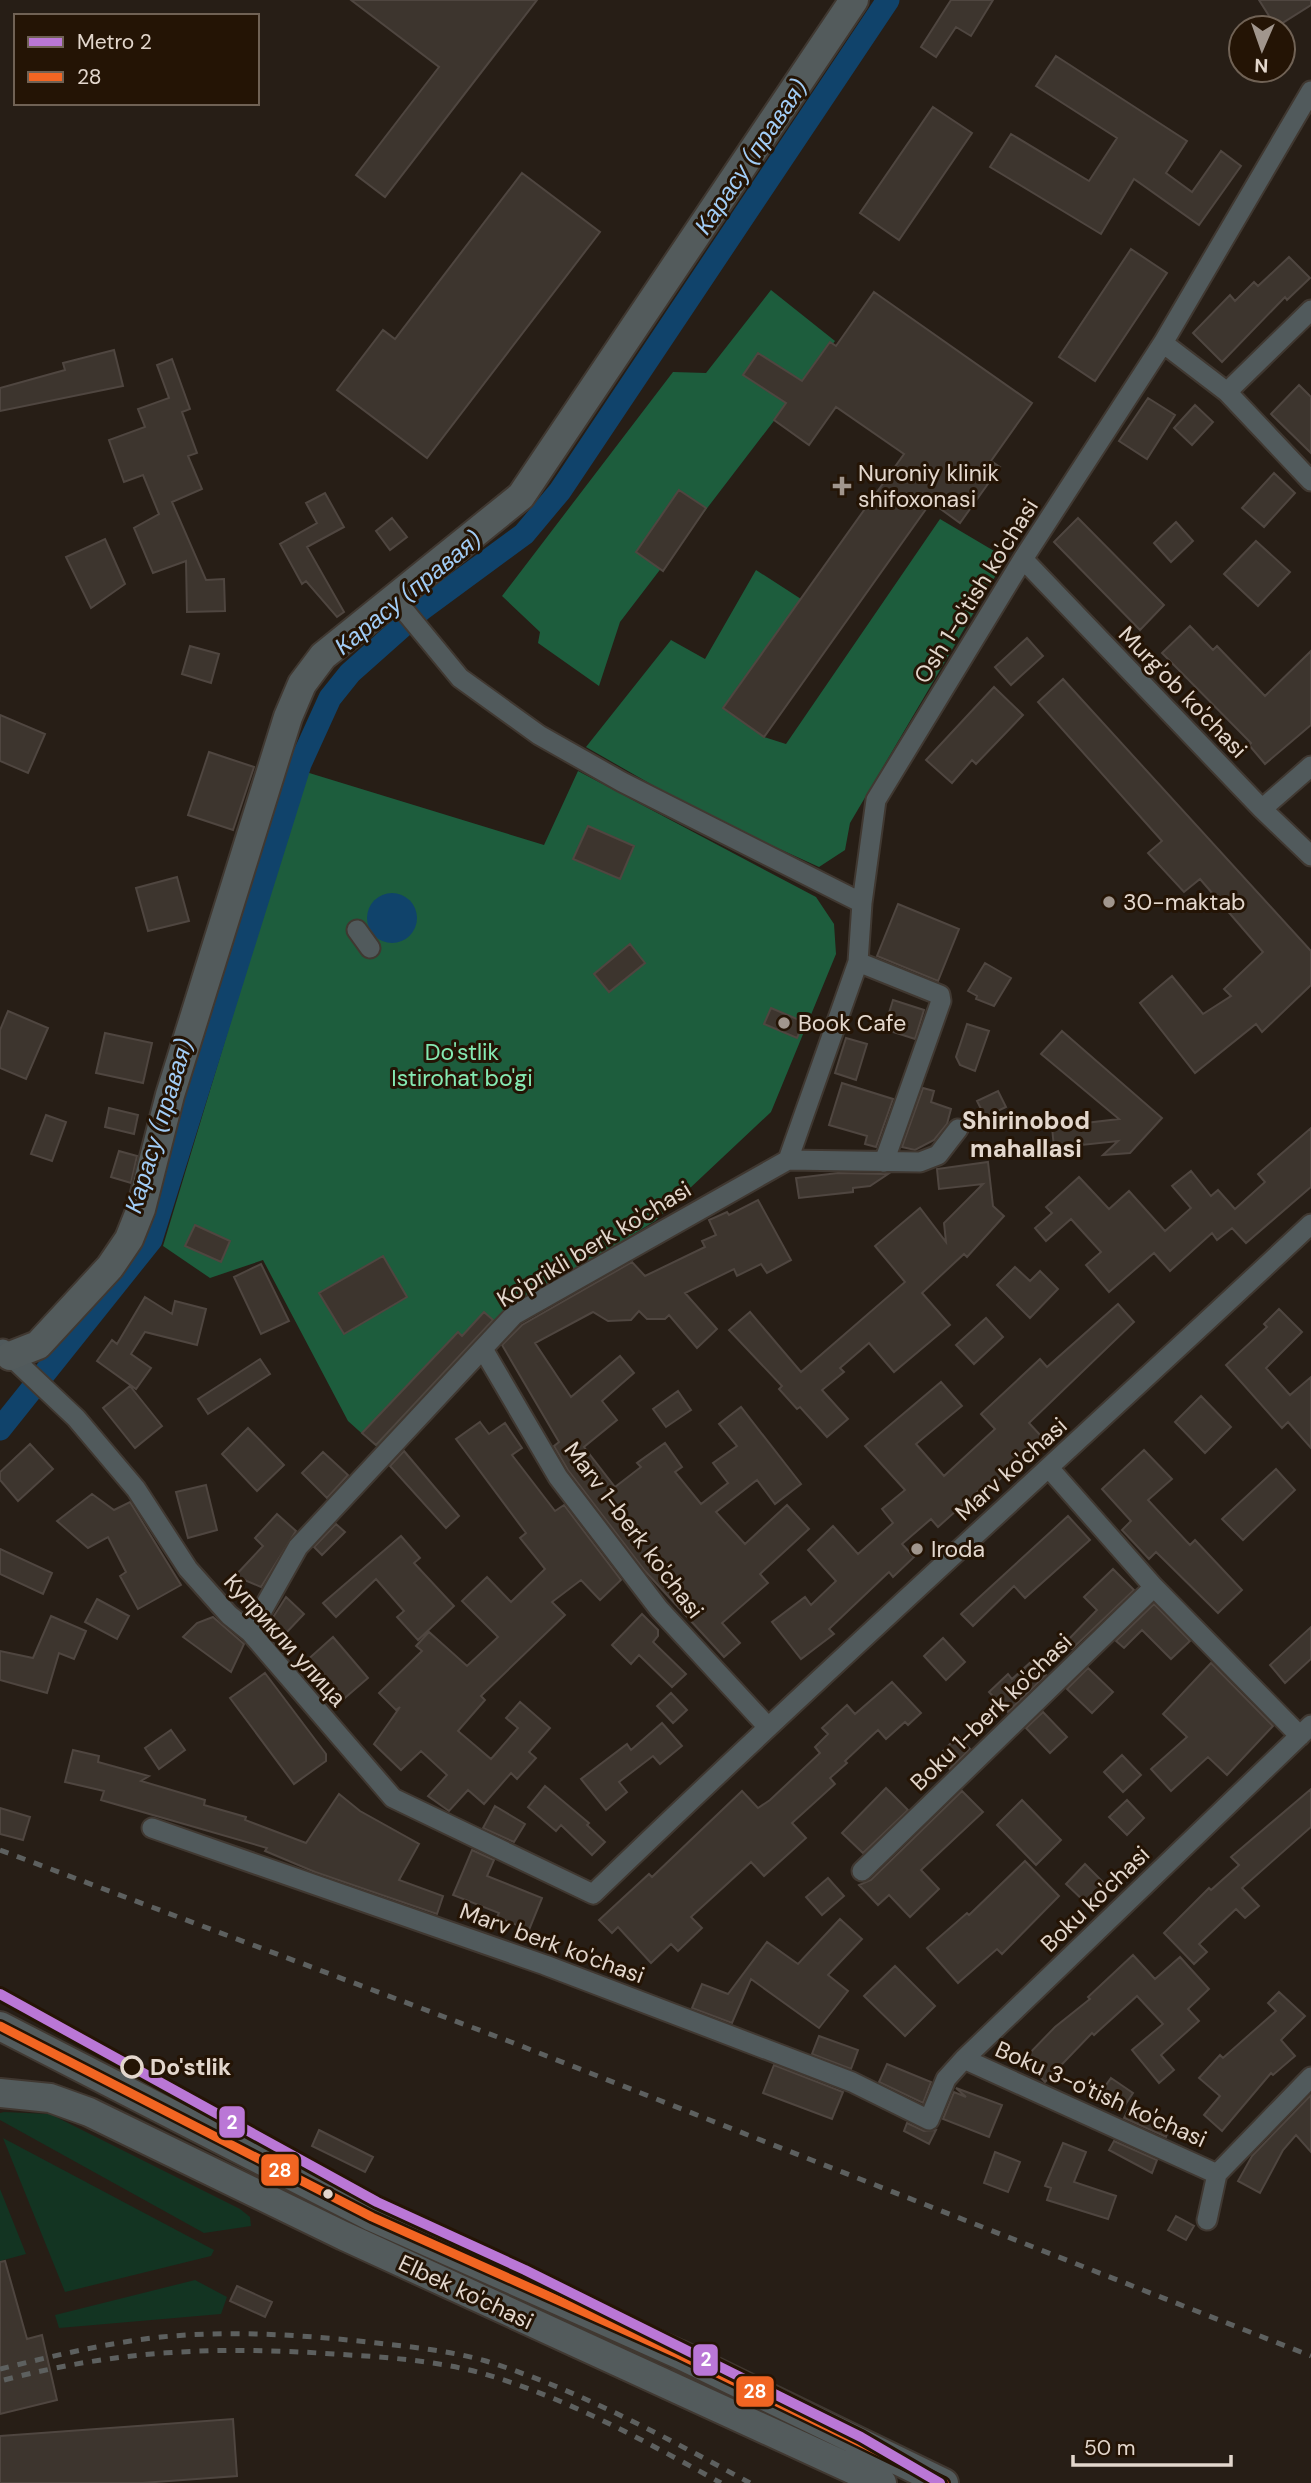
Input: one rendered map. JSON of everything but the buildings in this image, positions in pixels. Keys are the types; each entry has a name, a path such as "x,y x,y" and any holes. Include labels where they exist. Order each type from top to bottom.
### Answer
{"main road":[{"path":"9,1359 38,1345 110,1267 129,1239 141,1209 170,1095 294,699 323,656 397,602 521,496 854,0"},
{"name":"Elbek ko'chasi","path":"0,2026 372,2217 678,2354 944,2483"},
{"name":"Elbek ko'chasi","path":"0,2093 50,2098 89,2112 344,2236 882,2483"},
{"name":"Elbek ko'chasi","path":"0,2104 50,2098"}],"street":[{"name":"Osh 1-o'tish ko'chasi","path":"788,1160 858,962 862,903 876,800 1023,559 1163,342 1311,91"},
{"path":"1227,392 1311,310"},
{"path":"1163,342 1227,392 1311,481"},
{"name":"Murg'ob ko'chasi","path":"1023,559 1262,809 1311,856"},
{"path":"397,602 460,678 557,746 862,903"},
{"path":"1262,809 1311,766"},
{"path":"357,930 370,948"},
{"path":"858,962 940,995 941,1001 884,1162"},
{"path":"788,1160 884,1162 932,1159 958,1129"},
{"name":"Ko'prikli berk ko'chasi","path":"250,1632 298,1547 514,1315 788,1160"},
{"name":"Marv ko'chasi","path":"593,1895 767,1726 1311,1224"},
{"name":"Marv 1-berk ko'chasi","path":"483,1349 567,1488 659,1609 767,1726"},
{"name":"Куприкли улица","path":"9,1359 76,1418 128,1479 188,1569 229,1615 250,1632 393,1798 593,1895"},
{"path":"1049,1468 1154,1587 1305,1730"},
{"name":"Boku 1-berk ko'chasi","path":"862,1871 1154,1587"},
{"name":"Boku ko'chasi","path":"929,2120 946,2079 964,2059 1305,1730"},
{"name":"Marv berk ko'chasi","path":"152,1828 545,1965 852,2082 929,2120"},
{"name":"Boku 3-o'tish ko'chasi","path":"964,2059 1217,2174"},
{"name":"Boku 3-o'tish ko'chasi","path":"1207,2220 1217,2174 1311,2077"}],"green space":[{"path":"771,290 835,341 620,622 599,686 538,643 540,632 502,596 673,372 706,373"},
{"path":"940,519 1006,558 850,823 845,850 819,867 703,814 586,747 671,640 705,659 756,570 801,599 723,708 764,737 786,744"},
{"name":"Do'stlik Istirohat bo'gi","path":"578,771 816,897 834,924 836,954 771,1112 655,1221 507,1312 378,1448 348,1421 263,1260 210,1278 163,1246 306,772 544,845"},
{"path":"0,2113 50,2114 240,2209 250,2217 251,2226 204,2233 0,2120"},
{"path":"3,2138 214,2250 211,2256 65,2292"},
{"path":"0,2189 26,2254 0,2261"},
{"path":"195,2280 227,2297 221,2314 59,2328 55,2315"}],"water":[{"path":"392,893 410,900 417,918 410,936 392,943 374,936 367,918 374,900"}],"waterway":[{"name":"Карасу (правая)","path":"0,1429 151,1240 300,764 330,698 350,673 422,609 524,534 560,491 888,0"}],"railway":[{"path":"0,1850 511,2042 1311,2356"},
{"path":"0,2369 100,2346 188,2335 296,2336 432,2350 486,2361 555,2386 654,2432 750,2483"},
{"path":"4,2380 128,2356 208,2351 249,2350 371,2356 426,2362 481,2373 543,2394 634,2436 721,2483"}],"metro line":[{"name":"2","path":"0,1994 377,2202 525,2270 861,2437 940,2483"}],"transit line":[{"name":"28","path":"0,2026 372,2217 678,2354 944,2483"}],"place":[{"name":"Nuroniy klinik shifoxonasi","path":"842,486"},
{"name":"30-maktab","path":"1109,902"},
{"name":"Book Cafe","path":"784,1023"},
{"name":"Iroda","path":"917,1549"},
{"name":"Do'stlik","path":"132,2067"}],"district":[{"name":"Shirinobod mahallasi","path":"1026,1135"}]}
